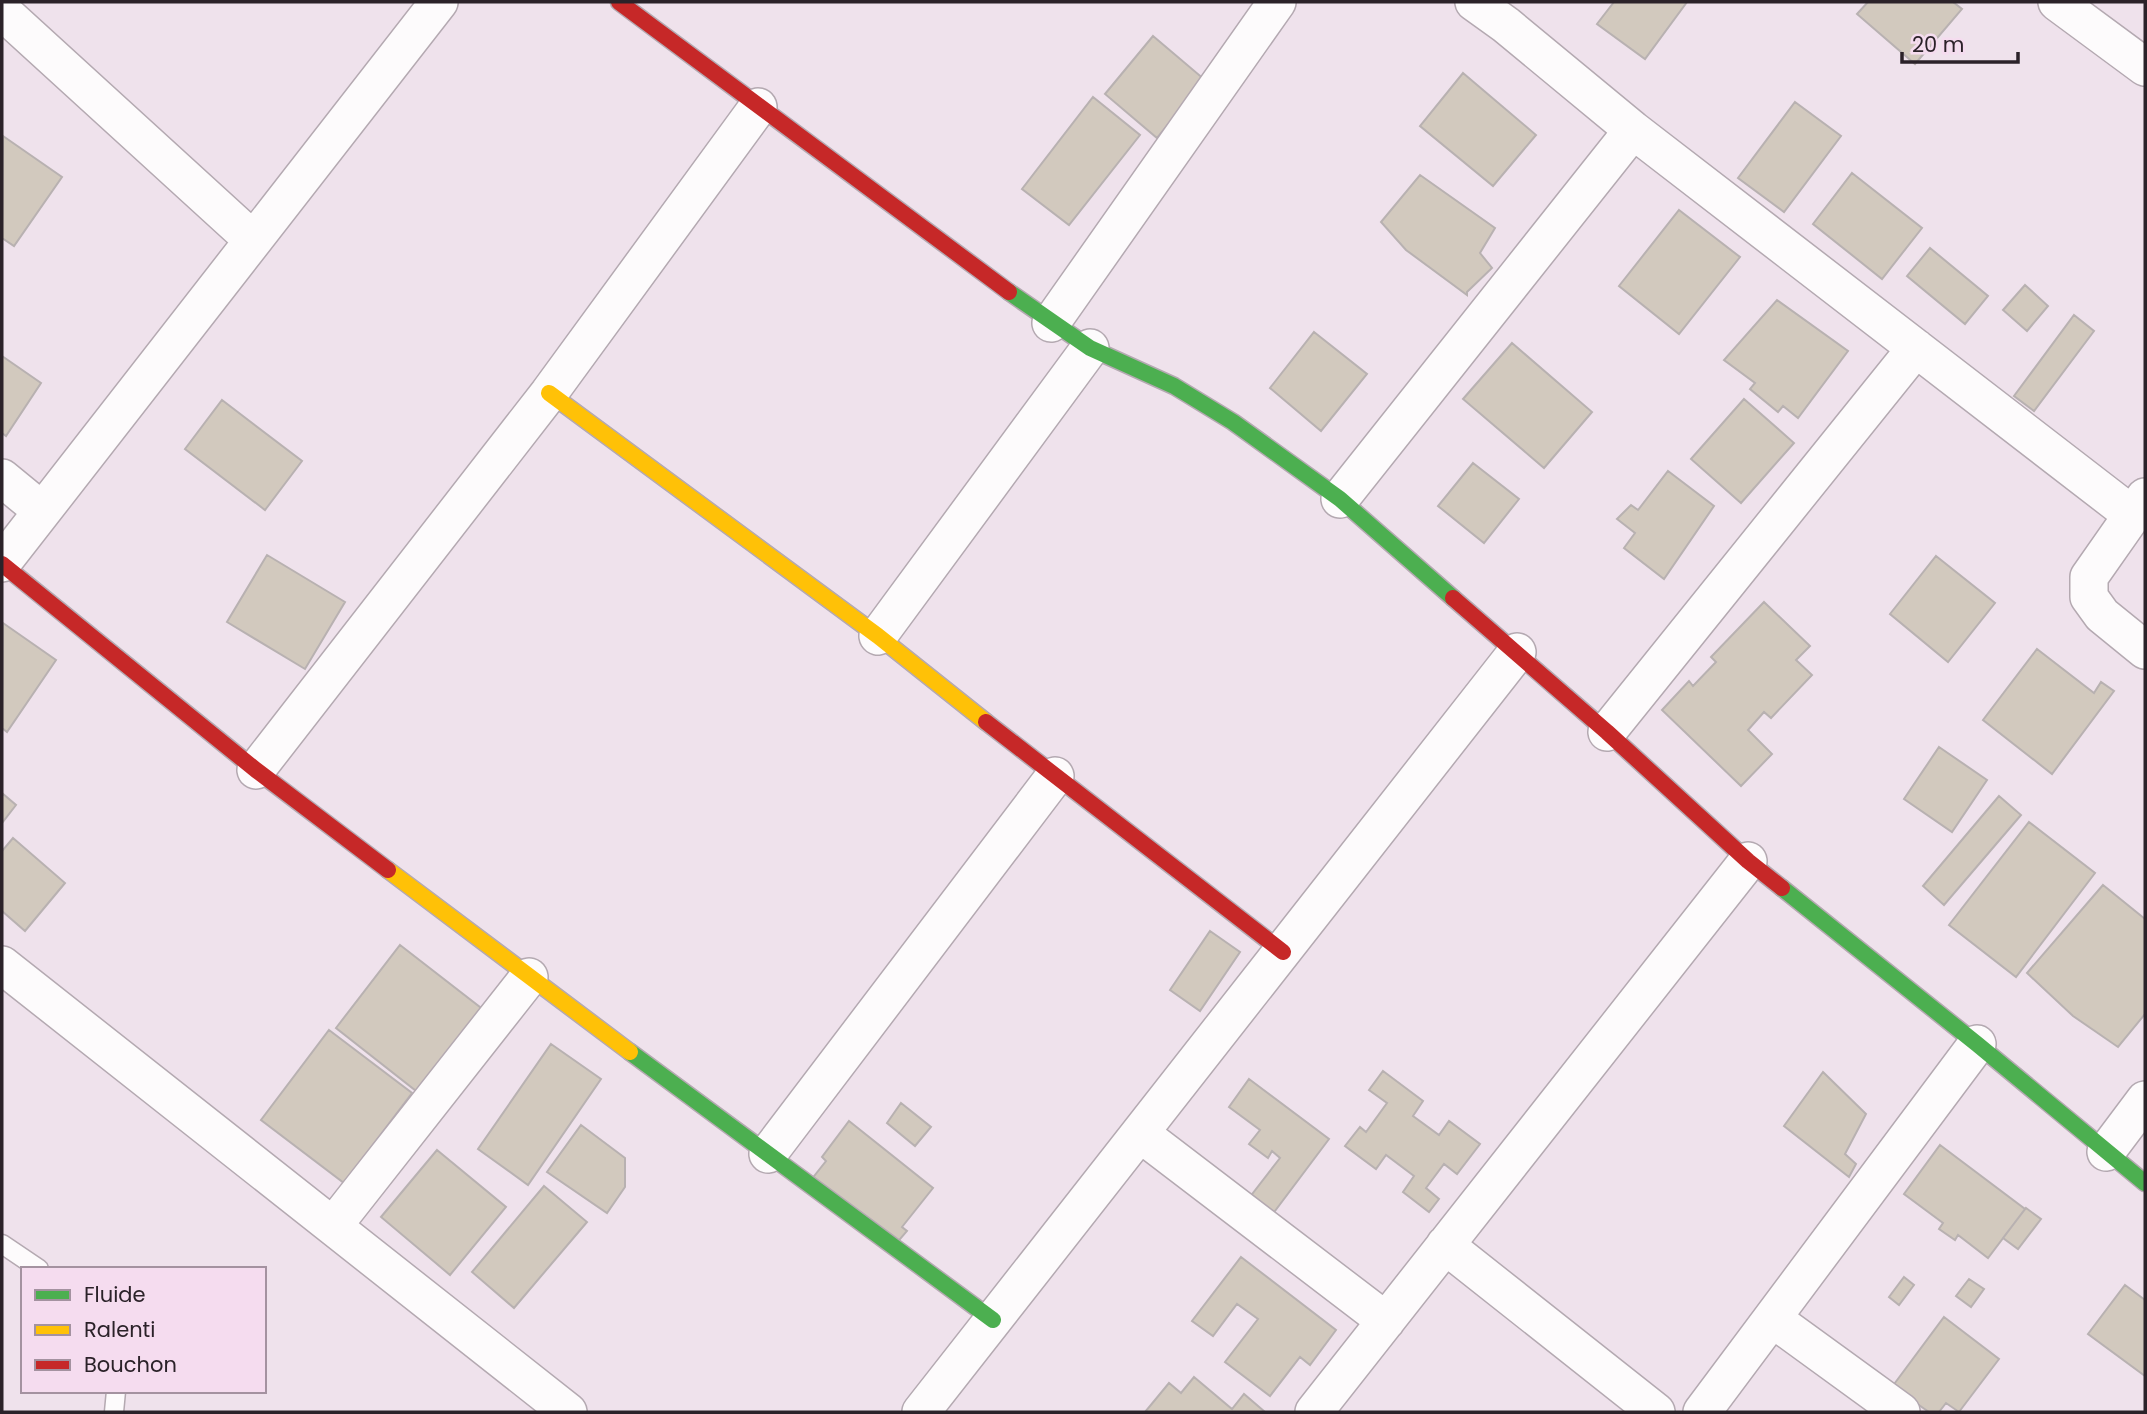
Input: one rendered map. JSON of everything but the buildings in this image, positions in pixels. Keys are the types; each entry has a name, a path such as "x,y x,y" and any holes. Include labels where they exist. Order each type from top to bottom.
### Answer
{"street":[{"path":"439,2 2,563 256,770 528,977 993,1321"},
{"path":"619,2 1051,323 1090,348 1174,386 1233,422 1340,499 1607,732 1748,862 1977,1044 2145,1183"},
{"path":"1051,323 1278,2"},
{"path":"1474,2 1515,13 1633,130 1916,348 2138,505 2090,577 2089,597 2102,615 2145,650"},
{"path":"2057,2 2145,67"},
{"path":"2,11 253,240"},
{"path":"256,770 549,393 758,107"},
{"path":"1340,499 1633,130"},
{"path":"878,636 1090,348"},
{"path":"1607,732 1916,348"},
{"path":"549,393 878,636 1283,951"},
{"path":"2,478 41,510"},
{"path":"921,1412 1517,652"},
{"path":"768,1154 1055,776"},
{"path":"1314,1412 1748,862"},
{"path":"2,965 568,1412"},
{"path":"333,1226 528,977"},
{"path":"1703,1412 1977,1044"},
{"path":"2106,1152 2145,1100"},
{"path":"1141,1134 1385,1321"},
{"path":"1445,1245 1656,1412"},
{"path":"1773,1318 1901,1412"}],"lane":[{"path":"2,1244 36,1267"},
{"path":"114,1412 116,1393"}],"traffic: fast":[{"path":"1009,292 1090,348 1174,386 1233,422 1340,499 1453,598"},
{"path":"1782,888 2145,1183"},
{"path":"630,1052 993,1320"}],"traffic: slow":[{"path":"549,393 878,636 986,722"},
{"path":"388,870 630,1052"}],"traffic: jam":[{"path":"619,2 1009,292"},
{"path":"2,564 256,770 388,870"},
{"path":"1453,598 1607,732 1748,861 1782,888"},
{"path":"986,722 1283,952"}]}
